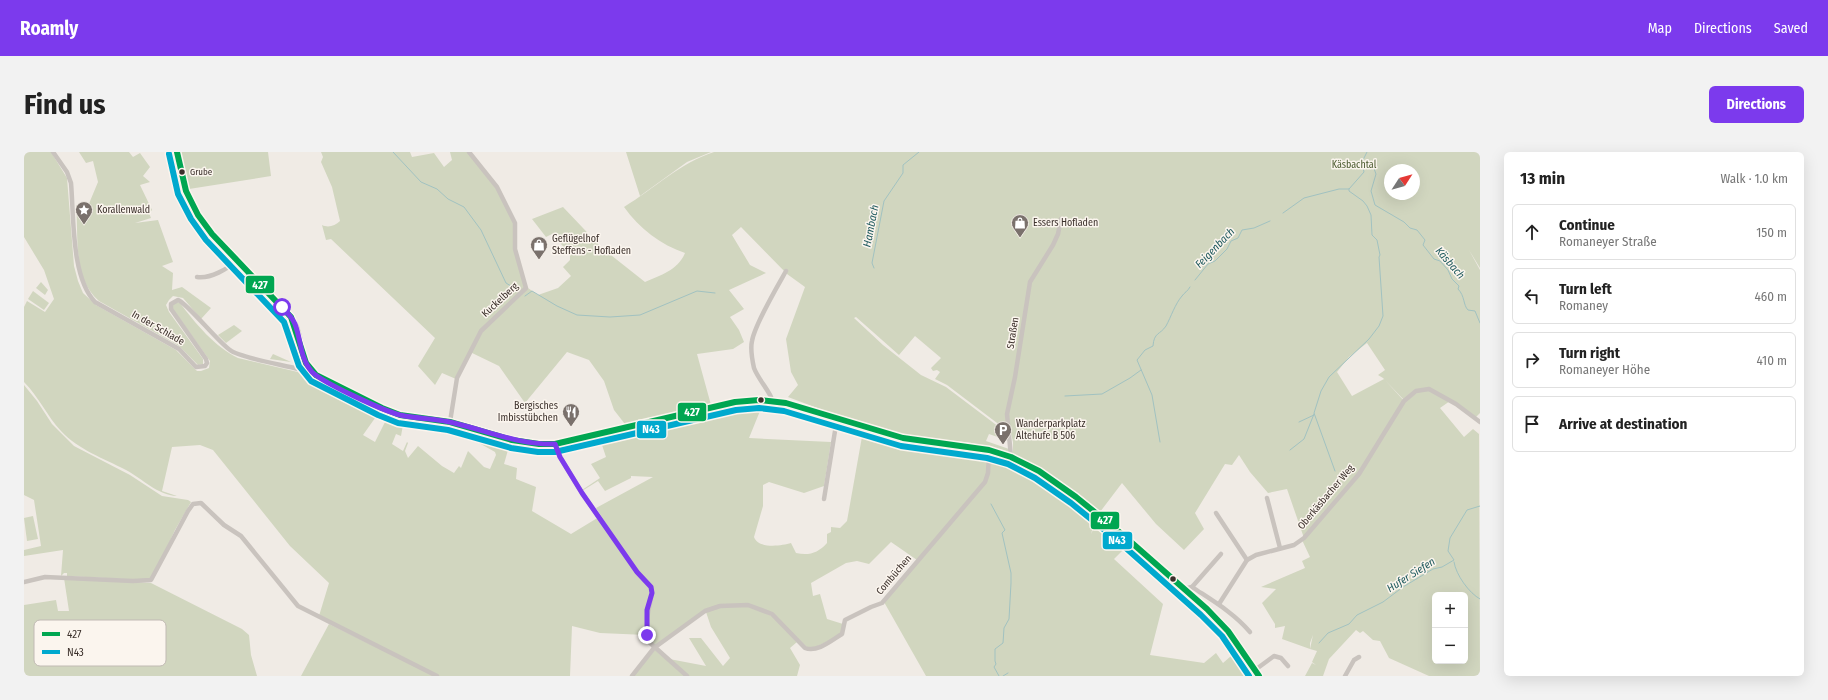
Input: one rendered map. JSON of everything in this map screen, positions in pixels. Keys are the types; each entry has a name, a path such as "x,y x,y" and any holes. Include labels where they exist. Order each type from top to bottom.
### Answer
{"main road":[{"path":"177,152 186,191 195,212 209,230 291,317 308,366 317,376 382,408 400,415 450,422 512,440 540,444 555,444 736,402 772,400 903,438 989,450 1025,463 1055,481 1099,515 1143,552 1228,631 1257,673"}],"street":[{"name":"In der Schlade","path":"53,152 67,172 71,183 77,264 85,290 95,302 179,349 196,367 205,366 207,363 206,359 171,309 171,304 178,300 182,301 195,317 231,351 298,369 308,366"},
{"name":"Kuckelberg","path":"450,422 457,378 481,331 526,288 515,249 515,223 497,187 469,152"},
{"name":"Straßen","path":"1011,457 1007,414 1015,377 1030,282 1053,245 1058,234 1060,219"},
{"path":"197,277 202,278 227,268 237,260"},
{"path":"772,400 772,395 764,388 755,371 751,355 752,339 786,271"},
{"name":"Oberkäsbacher Weg","path":"1248,560 1256,555 1294,544 1310,531 1358,474 1404,401 1416,391 1428,389 1456,404 1480,422"},
{"path":"824,499 835,431 843,420"},
{"path":"555,444 563,462 582,493 637,572 651,587 652,593 647,610 649,642 686,676"},
{"name":"Combüchen","path":"654,648 706,611 720,606 748,605 772,614 805,648 815,650 842,634 845,620 882,603 985,482 988,474 989,450"},
{"path":"1267,498 1280,548"},
{"path":"24,582 45,577 133,581 151,580 188,511 193,504 201,503 224,525 241,536 298,606 437,676"},
{"path":"1216,513 1248,560 1219,604"},
{"path":"1183,589 1192,587 1221,554"},
{"path":"1192,587 1239,619 1250,632"},
{"path":"632,676 654,648"},
{"path":"1257,673 1274,656 1280,658 1288,666"},
{"path":"1345,676 1354,660 1359,657"}],"green space":[{"path":"24,152 51,152 67,178 74,266 83,293 96,305 176,350 197,371 209,368 210,361 173,309 172,306 175,302 180,303 213,341 221,348 238,358 302,373 320,384 380,411 363,435 375,442 389,414 398,416 397,423 403,425 401,436 396,434 392,444 403,451 407,442 405,451 408,458 418,446 442,466 454,473 459,466 461,468 468,451 484,467 490,469 496,455 495,452 472,439 474,433 530,447 510,443 504,464 517,468 516,479 536,487 532,511 571,534 599,517 649,586 650,595 646,612 646,635 600,633 572,626 570,676 439,676 319,616 329,583 290,546 213,450 200,445 172,447 162,491 177,496 157,490 126,470 83,449 68,438 56,425 24,382 24,307 27,301 45,312 54,299 44,270 24,237"},
{"path":"79,152 129,152 133,157 140,153 150,167 143,176 150,182 140,185 152,210 149,213 151,218 135,223 158,220 173,262 162,266 173,273 172,290 182,287 211,308 201,319 183,298 173,296 166,305 169,312 203,359 203,364 198,365 179,346 99,301 90,292 84,281 78,256 76,205 88,206 98,182 93,161 86,163"},
{"path":"180,152 268,152 271,176 189,189"},
{"path":"321,152 410,152 412,157 434,153 444,167 452,160 450,152 468,152 497,187 515,225 514,250 525,288 481,331 456,379 442,373 435,385 418,366 435,338 331,239 326,240 322,225 331,226 340,221 332,187 321,162 323,157"},
{"path":"626,152 711,152 687,162 640,196"},
{"name":"Käsbachtal","path":"714,152 1480,152 1480,268 1469,250 1480,270 1480,413 1476,417 1429,388 1423,388 1404,400 1385,380 1405,402 1418,392 1428,390 1450,401 1440,408 1464,437 1473,429 1479,434 1480,676 1429,676 1389,658 1380,641 1373,640 1363,631 1360,633 1356,630 1329,659 1323,676 1305,676 1312,663 1316,665 1312,662 1317,651 1310,649 1282,639 1285,626 1275,628 1275,624 1262,603 1276,589 1261,587 1305,568 1302,561 1310,557 1302,540 1304,538 1287,489 1268,493 1250,472 1239,455 1232,465 1225,464 1195,513 1204,529 1184,550 1156,524 1122,483 1100,512 1058,479 1013,454 1013,442 1010,429 1001,426 947,385 935,379 940,372 937,370 933,371 931,368 941,358 915,336 899,355 856,317 854,318 883,345 921,375 946,387 999,427 1007,430 1009,441 989,434 986,441 1009,449 1009,453 972,443 902,435 844,418 788,397 798,385 791,372 786,339 805,287 787,274 741,227 732,235 750,265 766,273 729,290 744,309 730,317 739,330 744,342 733,349 697,354 711,405 628,428 614,410 604,381 589,360 567,352 525,403 499,366 470,352 482,332 528,288 538,295 558,288 571,276 563,267 570,260 570,254 552,234 546,237 532,219 563,207 602,248 645,282 673,268 682,259 685,253 676,250 651,235 636,222 624,207 690,163","holes":["1367,343 1385,370 1378,375 1384,379 1352,396 1337,372 1349,357"]},
{"path":"41,282 48,290 45,295 36,288"},
{"path":"33,291 49,303 44,310 28,299"},
{"path":"234,325 242,331 226,343 218,335"},
{"path":"273,354 291,362 270,359"},
{"path":"24,385 37,401 52,424 74,446 130,475 162,496 188,500 191,502 175,530 155,573 149,579 67,576 67,573 64,573 61,576 63,550 24,556 24,550 41,546 34,500 24,495"},
{"path":"735,404 753,404 759,407 760,411 749,438 831,442 824,486 804,493 769,482 763,485 763,506 754,537 756,541 765,545 776,546 791,543 796,553 813,553 827,543 827,534 831,532 831,527 840,528 847,521 863,431 986,452 987,474 984,483 917,560 891,542 869,564 857,561 846,563 811,583 813,596 820,594 827,619 843,624 842,634 810,650 772,614 737,604 705,611 655,649 649,634 648,610 653,589 635,568 596,508 653,477 631,476 631,478 605,491 598,481 582,490 600,478 591,464 606,457 600,439 631,432 629,429"},
{"path":"993,454 1038,472 1096,516 1091,534 1099,517 1129,544 1114,559 1163,604 1150,655 1204,663 1216,653 1223,663 1239,649 1257,676 926,676 884,602 985,484 991,456"},
{"path":"33,516 38,539 27,541 24,518"},
{"path":"64,578 151,583 242,629 249,635 251,655 257,676 24,676 24,605 56,600 58,611 69,611"},
{"path":"748,606 772,616 797,642 790,648 800,665 797,676 633,676 655,650 664,658 706,666 689,638 701,638 723,666 730,658 711,627 706,612 720,607"},
{"path":"329,624 435,676 301,676"}],"waterway":[{"path":"393,152 421,182 437,189 448,199 464,207 481,230 506,283 516,289"},
{"name":"Hambach","path":"874,268 872,263 884,201 903,173 903,165 919,152"},
{"name":"Käsbach","path":"1367,152 1362,162 1369,167 1373,166 1376,174 1371,191 1375,205 1404,222 1410,228 1417,230 1425,240 1423,245 1434,259 1440,261 1448,270 1452,279 1459,286 1458,289 1462,295 1466,308 1468,310 1475,311 1480,323"},
{"name":"Feigenbach","path":"1283,213 1304,198 1339,189 1349,189 1364,172 1362,163"},
{"path":"1335,471 1314,413 1321,391 1329,377 1369,339 1379,326 1383,316 1380,255 1377,240 1372,235 1371,215 1363,201 1349,191 1349,189"},
{"name":"Feigenbach","path":"1195,280 1208,264 1215,261 1227,249 1231,241 1238,238 1242,230 1254,228 1270,221"},
{"name":"Feigenbach","path":"1160,442 1152,395 1137,360 1145,350 1153,346 1156,336 1164,329 1177,303 1190,287"},
{"path":"525,296 532,291 557,306 577,315 610,317 640,315 697,291 715,293"},
{"name":"Feigenbach","path":"1065,396 1102,394 1141,370"},
{"path":"1290,450 1304,439 1314,414"},
{"path":"1299,422 1314,415"},
{"path":"991,504 1005,530 1002,533 1011,573 1009,619 1004,628 1003,643 995,649 996,664 994,667 999,676"},
{"name":"Hufer Siefen","path":"1319,643 1328,633 1349,624 1357,615 1383,602 1403,587 1433,569 1442,567 1454,560 1448,551 1450,538 1467,510 1480,506"},
{"path":"1454,562 1457,572 1464,583 1472,593 1480,599"},
{"path":"1003,676 1008,673"}],"transit line":[{"name":"427","path":"177,152 186,191 198,215 212,234 291,317 306,363 316,375 382,408 400,415 450,422 512,440 539,444 555,444 735,402 759,400 786,403 903,438 989,450 1011,457 1039,471 1076,497 1123,535 1207,609 1228,631 1259,676"},
{"name":"N43","path":"169,154 178,194 191,219 206,240 284,322 299,366 311,381 378,415 398,423 448,430 511,448 538,452 555,452 736,410 759,408 784,411 901,446 987,458 1008,464 1035,478 1071,503 1118,541 1201,615 1222,636 1249,676"}],"place":[{"name":"Grube","path":"182,172"},
{"name":"Korallenwald","path":"84,225"},
{"name":"Essers Hofladen","path":"1020,238"},
{"name":"Geflügelhof Steffens - Hofladen","path":"539,260"},
{"name":"Bergisches Imbisstübchen","path":"571,427"},
{"name":"Wanderparkplatz Altehufe B 506","path":"1003,445"}],"route":[{"path":"282,307 294,322 306,363 309,368 321,379 400,415 430,418 469,426 512,440 540,444 555,444 560,457 582,493 596,511 637,572 651,587 652,596 647,610 647,635"}]}
